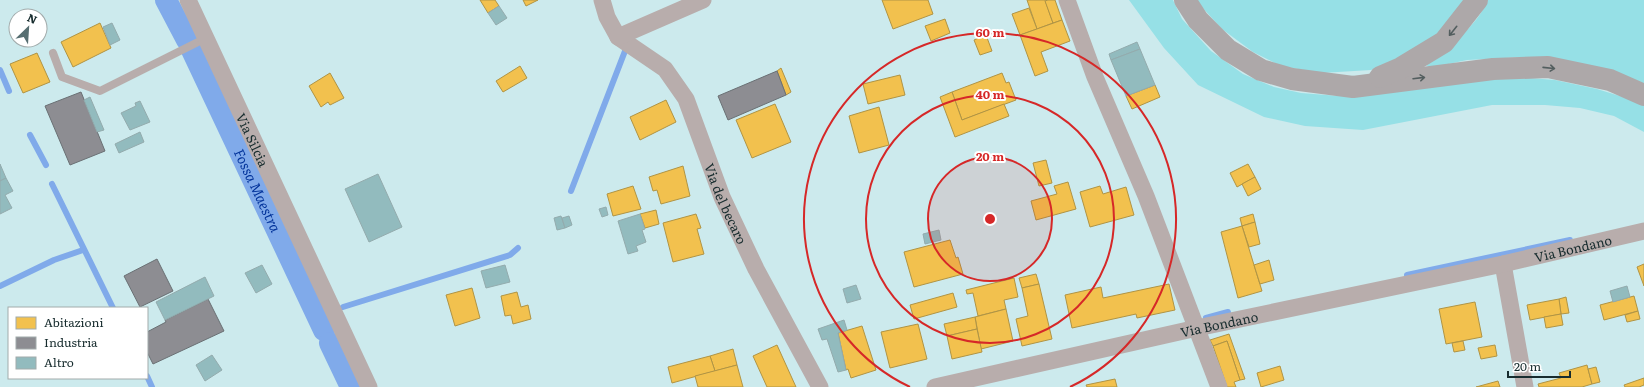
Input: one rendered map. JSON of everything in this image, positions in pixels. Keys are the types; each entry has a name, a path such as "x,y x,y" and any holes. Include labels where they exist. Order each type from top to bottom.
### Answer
{"highway":[{"path":"1185,0 1198,20 1228,50 1261,70 1292,79 1353,87 1493,69 1548,67 1610,80 1644,95"},
{"path":"1353,87 1401,68 1444,42 1477,0"}],"street":[{"name":"Via Silcia","path":"188,0 204,40 369,387"},
{"name":"Via del becaro","path":"602,0 606,18 618,37 665,69 686,99 722,197 756,269 820,387"},
{"path":"618,37 702,0"},
{"path":"1067,0 1095,77 1146,196 1219,387"},
{"name":"Via Bondano","path":"936,387 1197,328 1503,264 1644,231"},
{"path":"1503,264 1524,387"}],"lane":[{"path":"53,53 62,77 100,91 204,40"}],"shaded area":[{"path":"1129,0 1173,0 1182,19 1211,51 1243,74 1274,87 1301,93 1339,96 1463,81 1517,77 1555,80 1597,89 1636,101 1644,105 1644,132 1614,116 1580,108 1545,105 1492,105 1363,130 1305,126 1264,117 1198,85 1164,48"},
{"path":"1197,0 1466,0 1438,37 1404,59 1371,70 1321,73 1281,66 1253,52 1222,29"},
{"path":"1488,0 1644,0 1644,86 1523,57 1467,60 1430,68 1425,64 1469,28 1483,10"}],"building: Abitazioni":[{"path":"480,0 495,0 499,6 488,13"},
{"path":"523,0 538,0 526,6"},
{"path":"882,0 928,0 933,14 893,29"},
{"path":"1027,0 1045,0 1053,23 1037,29"},
{"path":"1055,0 1062,20 1053,23 1045,1"},
{"path":"1029,8 1037,29 1020,35 1012,14"},
{"path":"945,19 950,33 931,41 925,26"},
{"path":"1062,20 1070,41 1041,52 1048,71 1035,76 1020,35"},
{"path":"100,23 111,48 73,67 61,42"},
{"path":"986,35 992,51 980,55 974,40"},
{"path":"37,53 50,82 23,93 10,64"},
{"path":"520,66 527,78 503,92 496,81"},
{"path":"781,68 791,92 786,95 777,71"},
{"path":"330,73 344,98 330,105 328,102 321,107 309,86"},
{"path":"1002,73 1006,83 1009,82 1016,100 962,120 952,92"},
{"path":"900,75 905,95 868,104 863,84"},
{"path":"1155,85 1160,97 1132,109 1126,96"},
{"path":"952,92 962,120 1004,104 1009,116 955,137 940,97"},
{"path":"666,100 676,122 640,140 630,117"},
{"path":"775,104 791,142 752,158 736,120"},
{"path":"879,107 889,145 859,153 849,116"},
{"path":"1046,160 1052,183 1039,186 1033,163"},
{"path":"1248,164 1255,177 1237,187 1230,173"},
{"path":"683,166 690,196 661,204 657,190 653,191 649,177"},
{"path":"1255,177 1261,189 1248,196 1242,184"},
{"path":"1068,182 1076,209 1036,220 1031,201 1057,194 1054,186"},
{"path":"633,186 641,209 613,216 607,194"},
{"path":"1100,186 1103,194 1126,187 1134,215 1090,227 1080,192"},
{"path":"656,210 659,224 645,228 640,214"},
{"path":"696,214 701,228 697,229 704,254 673,262 663,223"},
{"path":"1253,214 1255,222 1242,226 1240,218"},
{"path":"1255,222 1260,244 1249,247 1242,226"},
{"path":"1242,226 1262,291 1238,298 1221,232"},
{"path":"950,240 956,258 958,257 963,274 914,287 904,252"},
{"path":"1269,260 1274,280 1260,284 1254,265"},
{"path":"1644,264 1644,286 1637,267"},
{"path":"1036,274 1039,284 1022,288 1019,278"},
{"path":"1014,278 1018,297 1004,300 1006,309 978,316 973,293 967,294 966,290"},
{"path":"1039,284 1052,339 1022,346 1016,319 1028,316 1022,288"},
{"path":"1169,284 1175,310 1137,318 1136,314 1072,328 1065,295 1101,287 1103,298"},
{"path":"472,288 480,318 455,326 446,295"},
{"path":"517,292 521,307 528,305 531,319 513,324 511,315 505,316 501,296"},
{"path":"953,293 957,307 914,319 910,305"},
{"path":"1634,296 1638,311 1604,320 1600,305"},
{"path":"1566,297 1569,313 1561,314 1559,299"},
{"path":"1559,299 1561,314 1530,320 1527,305"},
{"path":"1475,302 1482,337 1446,344 1439,309"},
{"path":"1006,309 1013,341 981,349 975,317"},
{"path":"1638,311 1640,319 1627,322 1625,315"},
{"path":"1561,314 1563,325 1546,328 1544,317"},
{"path":"975,317 977,329 947,336 944,324"},
{"path":"918,324 927,359 890,368 881,332"},
{"path":"862,326 876,370 851,378 848,369 846,370 838,333"},
{"path":"977,329 982,352 952,359 947,336"},
{"path":"1229,334 1245,379 1240,380 1227,341 1213,346 1210,340"},
{"path":"1227,341 1240,380 1234,382 1236,387 1227,387 1213,346"},
{"path":"1463,341 1465,350 1454,352 1452,343"},
{"path":"777,345 796,387 767,387 753,356"},
{"path":"1495,345 1497,356 1481,359 1478,348"},
{"path":"733,349 737,365 715,371 710,356"},
{"path":"710,356 715,371 672,383 668,367"},
{"path":"737,365 743,387 698,387 695,376"},
{"path":"1587,365 1592,384 1582,387 1539,387 1538,384 1561,378 1559,373"},
{"path":"1280,366 1284,380 1261,387 1257,373"},
{"path":"1596,367 1600,382 1592,384 1588,369"},
{"path":"1644,378 1644,385 1639,387 1625,387 1624,385"},
{"path":"1115,379 1117,387 1087,387 1086,385"},
{"path":"1498,381 1500,387 1476,387"}],"building: Industria":[{"path":"777,71 786,95 728,120 718,96"},
{"path":"81,92 105,151 70,165 45,106"},
{"path":"157,259 173,291 140,307 124,276"},
{"path":"208,299 224,331 153,364 148,354 148,331 166,322 165,320"}],"building: Altro":[{"path":"499,6 507,18 496,25 488,13"},
{"path":"112,23 120,40 110,45 103,27"},
{"path":"1137,42 1140,49 1111,60 1109,54"},
{"path":"1140,49 1155,85 1126,96 1111,60"},
{"path":"90,97 104,130 97,132 84,100"},
{"path":"140,101 150,122 130,130 121,113 136,106 135,103"},
{"path":"140,132 144,142 119,153 115,144"},
{"path":"0,164 6,178 0,181"},
{"path":"378,174 402,227 369,242 345,189"},
{"path":"6,178 13,191 5,195 12,208 0,214 0,181"},
{"path":"606,207 608,215 602,217 599,209"},
{"path":"640,214 645,229 642,230 646,242 636,246 638,251 628,254 618,221"},
{"path":"561,216 565,228 557,230 554,218"},
{"path":"569,216 572,225 565,228 562,218"},
{"path":"939,230 941,240 925,244 923,234"},
{"path":"262,265 272,284 256,293 245,273"},
{"path":"505,265 510,282 486,288 481,271"},
{"path":"205,277 214,296 165,320 156,302"},
{"path":"856,285 861,299 847,303 843,289"},
{"path":"1627,286 1630,297 1613,302 1610,291"},
{"path":"844,320 847,330 838,333 846,370 838,372 827,339 822,340 818,329"},
{"path":"212,355 222,370 205,381 196,365"}],"waterway":[{"name":"Fossa Maestra","path":"166,0 187,40"},
{"name":"Fossa Maestra","path":"192,50 324,330"},
{"path":"571,191 625,51"},
{"path":"0,70 9,91"},
{"path":"30,135 46,165"},
{"path":"52,184 113,307"},
{"path":"1407,275 1570,240"},
{"path":"343,307 510,255 518,248"},
{"path":"0,286 54,260 83,250"},
{"path":"1206,318 1228,312"},
{"name":"Fossa Maestra","path":"330,343 351,387"},
{"path":"148,378 152,387"}]}
